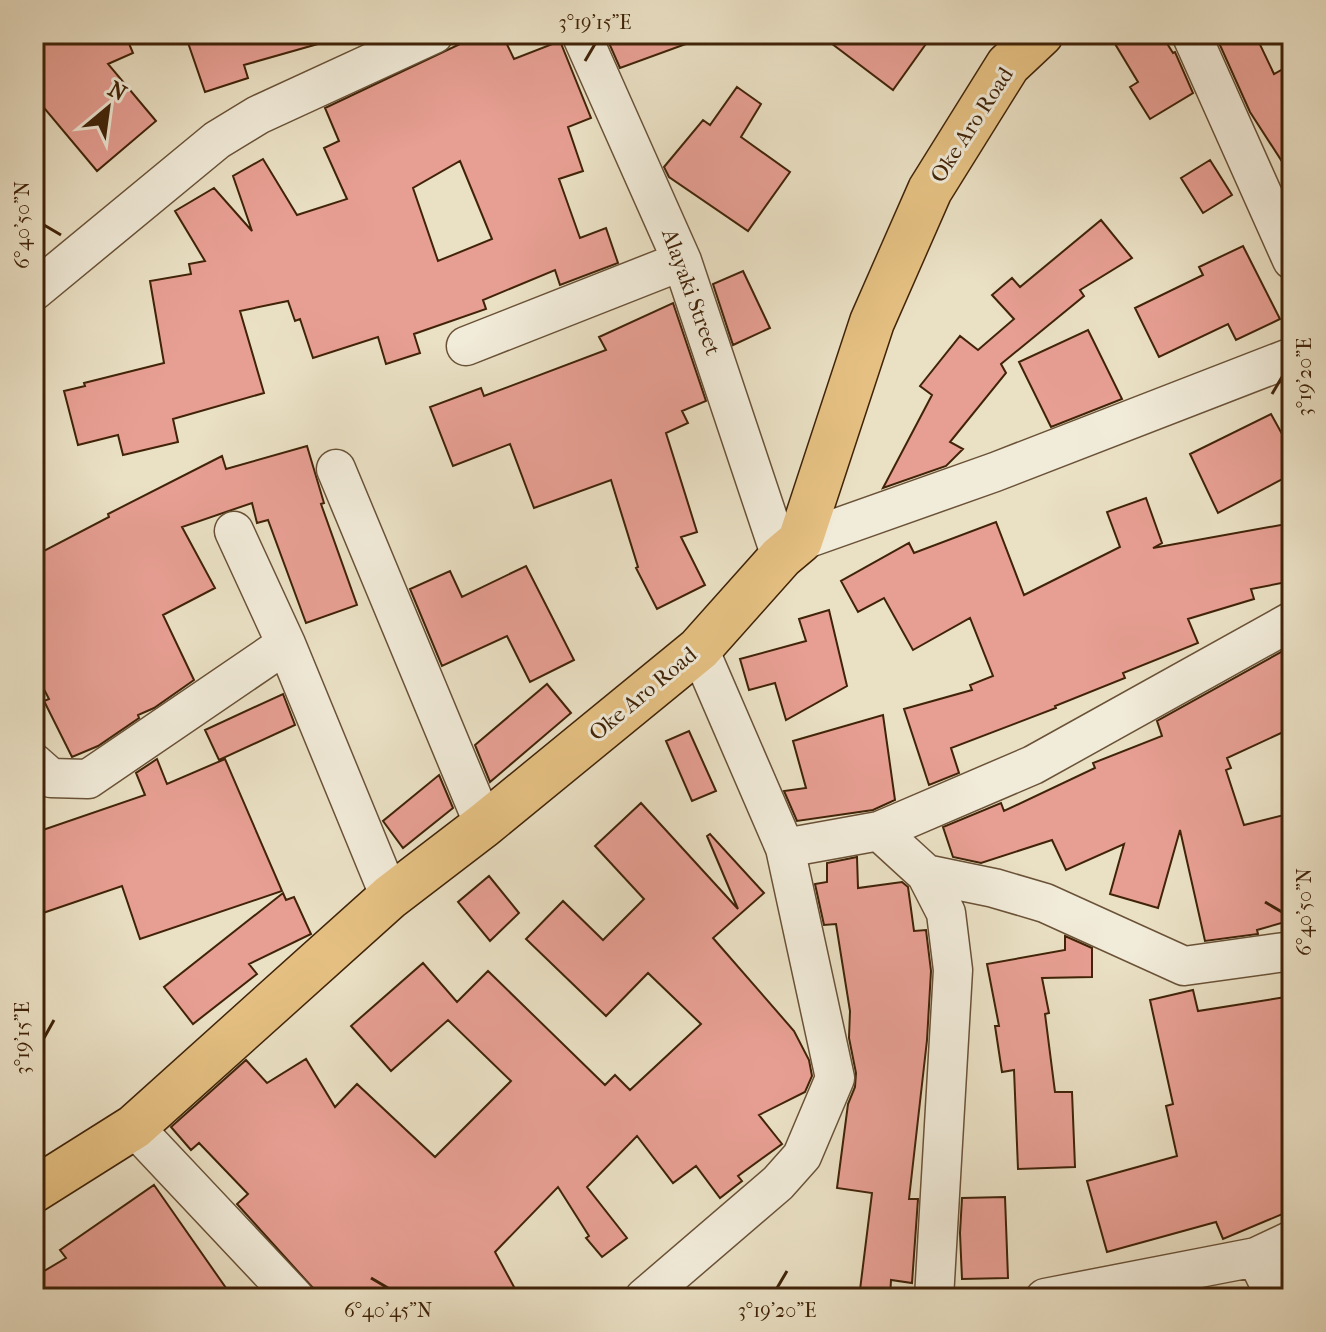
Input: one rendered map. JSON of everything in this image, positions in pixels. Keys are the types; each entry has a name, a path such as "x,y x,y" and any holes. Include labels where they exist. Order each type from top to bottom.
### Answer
{"main road":[{"name":"Oke Aro Road","path":"34,1190 134,1127 390,897 484,825 699,649 791,549 872,322 930,190 1008,65 1041,34"}],"street":[{"path":"34,291 217,140 258,115 434,34"},
{"name":"Alayaki Street","path":"581,34 682,261 791,549"},
{"path":"1191,34 1292,260"},
{"path":"466,346 682,261"},
{"path":"791,549 1292,357"},
{"path":"336,469 484,825"},
{"path":"234,531 286,644 390,897"},
{"path":"785,848 879,831 1033,765 1292,621"},
{"path":"34,763 51,778 88,779 286,644"},
{"path":"644,1298 778,1183 802,1156 835,1078 785,848 699,649"},
{"path":"879,831 926,874 946,913 953,970 934,1298"},
{"path":"926,874 994,888 1045,903 1184,966 1292,951"},
{"path":"134,1127 295,1298"},
{"path":"1045,1298 1256,1257 1292,1240"},
{"path":"1256,1257 1276,1298"}],"building":[{"path":"34,34 125,34 133,53 108,64 156,121 97,171 34,96"},
{"path":"185,34 324,34 325,42 244,65 248,78 205,92"},
{"path":"481,34 502,34 514,59 560,41 591,118 568,127 583,171 559,179 580,238 606,228 618,263 560,285 555,270 483,300 486,309 414,334 420,353 386,364 378,337 313,358 300,319 295,321 288,301 240,311 264,393 173,419 178,442 123,455 118,435 78,445 64,391 164,363 150,281 191,274 189,264 205,261 175,211 214,188 252,231 233,176 263,159 297,215 347,199 324,148 339,141 325,108","holes":["460,161 492,239 438,261 413,188"]},
{"path":"605,34 705,34 705,37 620,68"},
{"path":"819,34 933,34 893,90"},
{"path":"1109,34 1161,34 1175,52 1193,93 1150,119 1130,87 1138,82"},
{"path":"1215,34 1255,34 1274,74 1292,64 1292,177 1250,112"},
{"path":"737,87 761,104 741,137 790,172 748,231 669,177 664,167 703,120 710,125"},
{"path":"1210,160 1232,195 1203,213 1181,178"},
{"path":"1101,220 1132,258 1080,290 1084,296 1001,364 1006,373 950,442 963,449 946,466 883,488 932,395 920,386 960,336 978,350 1014,319 992,295 1012,278 1020,287"},
{"path":"1243,246 1280,319 1236,340 1228,324 1159,357 1135,308 1203,275 1199,267"},
{"path":"743,271 770,328 733,345 713,284"},
{"path":"673,303 706,401 682,411 688,423 666,433 697,532 681,537 705,585 657,609 636,568 611,480 534,508 510,444 453,466 430,407 481,388 484,396 606,350 599,337"},
{"path":"1088,330 1122,399 1051,427 1019,362"},
{"path":"1271,414 1292,452 1292,474 1218,513 1190,454"},
{"path":"307,446 324,503 321,504 357,605 306,623 268,520 257,523 252,503 182,527 215,588 163,615 194,680 154,708 138,715 139,718 98,746 72,757 44,701 49,699 34,670 34,556 222,456 226,469"},
{"path":"1146,498 1162,543 1153,548 1292,523 1292,581 1251,589 1254,599 1188,619 1198,643 1123,673 1125,678 1056,708 951,748 959,773 929,785 904,709 972,690 970,685 993,676 970,618 913,650 884,598 858,612 841,581 909,543 914,553 996,522 1024,595 1120,547 1107,512"},
{"path":"526,566 574,660 530,682 507,636 442,666 410,589 450,571 462,597"},
{"path":"829,610 847,686 786,720 775,683 749,690 740,659 806,641 799,619"},
{"path":"1292,646 1292,728 1227,758 1231,768 1226,770 1244,825 1292,813 1292,920 1257,930 1258,934 1205,941 1180,830 1158,908 1110,894 1124,844 1066,870 1052,840 981,863 953,857 943,827 1001,803 1004,811 1095,768 1093,763 1162,736 1157,721"},
{"path":"547,684 571,713 490,782 475,745"},
{"path":"283,694 295,725 219,760 205,730"},
{"path":"883,715 895,800 873,810 797,821 784,791 806,788 793,741"},
{"path":"689,731 716,791 692,801 666,741"},
{"path":"157,759 167,784 225,759 282,891 140,939 122,886 34,916 34,833 145,795 136,773"},
{"path":"439,775 453,808 403,848 383,821"},
{"path":"641,803 738,909 707,836 710,834 764,893 713,938 794,1031 809,1060 812,1076 805,1092 759,1115 782,1144 738,1176 742,1181 720,1198 696,1166 673,1183 637,1136 587,1187 627,1238 602,1257 586,1238 589,1236 558,1187 495,1252 520,1298 322,1298 237,1204 248,1194 199,1143 191,1150 171,1127 246,1060 267,1083 306,1059 335,1107 357,1084 435,1157 511,1081 448,1020 391,1071 351,1026 423,963 457,1002 488,971 605,1085 615,1075 630,1090 701,1024 648,973 606,1016 526,939 563,901 603,940 644,899 595,846"},
{"path":"857,857 858,888 902,882 908,887 914,931 926,930 931,971 927,1040 909,1199 918,1199 912,1283 891,1280 890,1298 859,1298 872,1193 837,1188 848,1104 855,1087 856,1073 836,924 824,925 815,884 827,882 827,863"},
{"path":"489,876 519,913 490,941 458,902"},
{"path":"283,893 286,900 294,897 311,934 249,964 257,974 193,1024 164,987"},
{"path":"1065,936 1092,948 1092,977 1042,978 1049,1013 1045,1014 1055,1092 1072,1092 1075,1167 1018,1169 1014,1070 1002,1072 995,1026 999,1026 987,964 1065,950"},
{"path":"1193,990 1198,1011 1292,996 1292,1210 1223,1239 1216,1222 1107,1252 1087,1181 1177,1156 1166,1106 1173,1104 1150,1000"},
{"path":"154,1185 233,1298 34,1298 34,1277 66,1258 60,1250"},
{"path":"1005,1197 1008,1278 962,1279 962,1198"}]}
